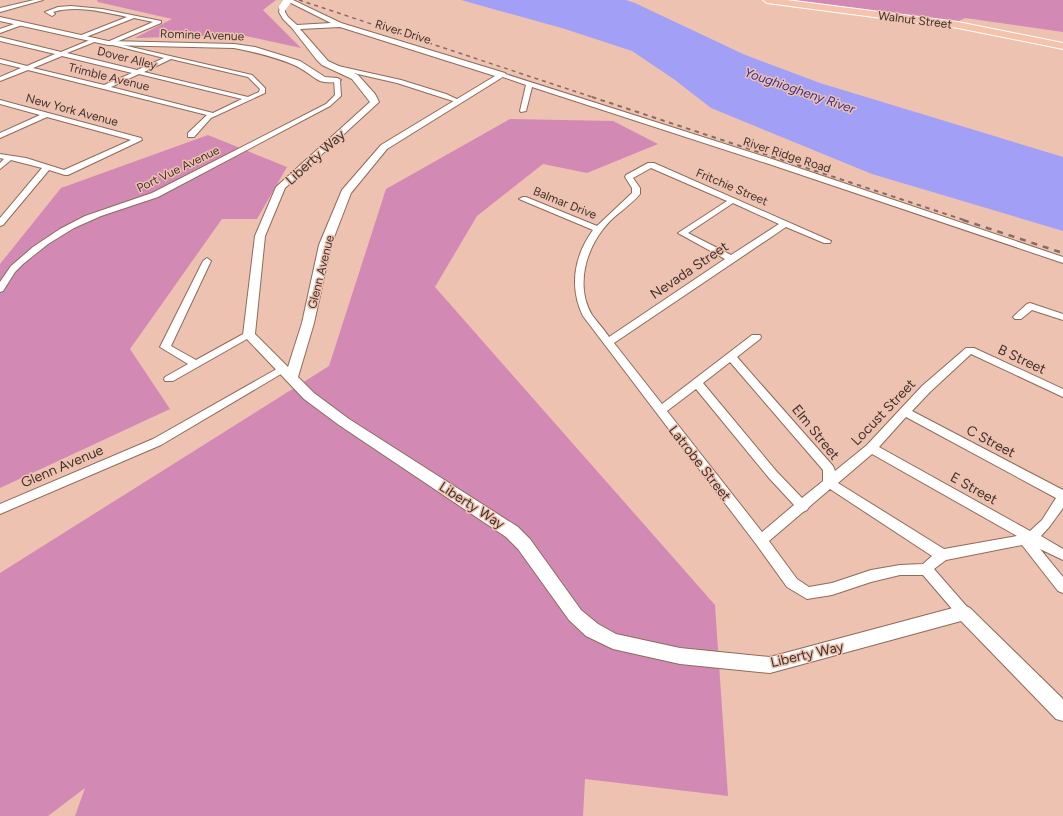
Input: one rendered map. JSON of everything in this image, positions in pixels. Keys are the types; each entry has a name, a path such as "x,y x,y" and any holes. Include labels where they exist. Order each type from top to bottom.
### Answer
{"main road":[{"name":"Walnut Street","path":"767,0 958,25 1063,46"}],"street":[{"path":"0,10 40,0"},
{"path":"288,0 340,25"},
{"name":"Liberty Way","path":"288,0 283,7 282,12 285,18 295,27 322,60 355,77 372,96 375,102 281,186 260,236 248,335 309,396 344,422 512,532 524,544 575,615 592,630 613,641 680,656 770,665 964,613"},
{"path":"52,14 48,12 60,8 80,6 159,22 108,43"},
{"path":"81,37 133,17"},
{"name":"Romine Avenue","path":"0,19 250,76 263,91 249,99"},
{"path":"0,31 20,24"},
{"name":"River Drive","path":"295,27 340,25 502,75"},
{"name":"Dover Alley","path":"0,39 249,99"},
{"path":"0,79 95,40"},
{"name":"Romine Avenue","path":"108,43 248,48 297,63 314,72 323,79 337,80"},
{"path":"106,87 169,58"},
{"path":"322,60 324,65 337,80"},
{"name":"Trimble Avenue","path":"0,61 213,115"},
{"path":"338,68 385,77 421,87 458,101"},
{"name":"River Ridge Road","path":"502,75 772,162 1063,260"},
{"name":"Glenn Avenue","path":"0,509 158,442 287,373 308,323 325,245 346,192 384,147 502,75"},
{"name":"Port Vue Avenue","path":"0,289 14,269 29,254 65,229 91,217 155,195 328,105 338,96 337,80"},
{"path":"523,111 529,84"},
{"path":"191,135 213,115 249,99"},
{"name":"New York Avenue","path":"0,102 138,140 65,173 47,168"},
{"path":"0,136 46,114"},
{"path":"0,156 23,160 47,168 0,223"},
{"path":"0,167 9,158"},
{"name":"Fritchie Street","path":"629,177 651,165 827,241"},
{"name":"Latrobe Street","path":"629,177 636,188 636,194 597,228 588,244 582,260 579,284 580,302 588,316 761,540 792,583 807,593 832,589 871,576 900,570 926,569"},
{"name":"Balmar Drive","path":"523,199 597,228"},
{"path":"731,258 682,233 733,200"},
{"name":"Nevada Street","path":"608,342 731,258 786,223"},
{"path":"196,364 165,347 207,261"},
{"path":"1018,318 1030,306 1063,317"},
{"path":"169,379 248,335"},
{"path":"660,411 756,337"},
{"name":"B Street","path":"970,350 1063,393"},
{"name":"Locust Street","path":"761,540 871,448 926,389 970,350"},
{"name":"Elm Street","path":"732,357 829,469 829,483 942,555"},
{"path":"697,383 773,475 802,506"},
{"name":"C Street","path":"906,412 1063,497"},
{"name":"E Street","path":"871,448 1028,539 1063,555"},
{"path":"1063,497 1046,523 1028,539 942,555 926,569 964,613 1063,712"},
{"path":"1028,539 1063,588"}],"shaded area":[{"path":"97,0 276,0 263,10 301,48 241,35 135,38 172,19 98,2"},
{"path":"788,0 1063,0 1063,32 965,18 955,23"},
{"path":"510,119 613,121 658,144 587,173 543,164 477,216 435,287 715,605 728,796 585,779 583,816 75,816 85,788 48,816 0,816 0,573 329,366 386,189"},
{"path":"208,135 287,167 257,219 222,219 130,349 170,409 0,488 0,264 61,188"}],"water":[{"name":"Youghiogheny River","path":"461,0 626,0 743,54 820,83 1063,157 1063,231 872,174 711,108 675,80 632,51 565,29"}],"railway":[{"path":"299,0 595,98"},
{"path":"592,97 967,221"},
{"path":"963,220 1063,253"}]}
